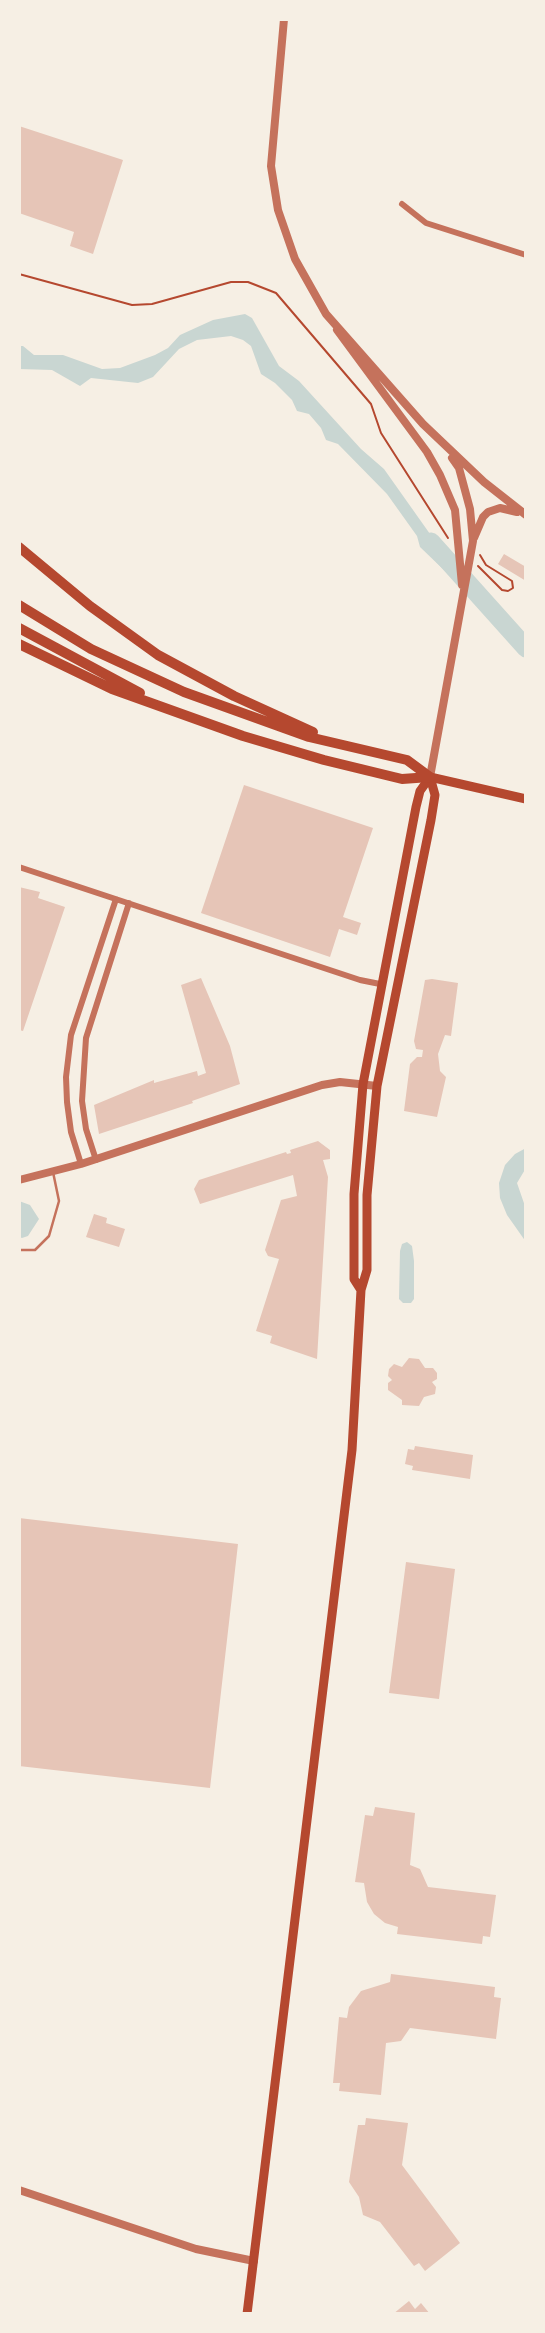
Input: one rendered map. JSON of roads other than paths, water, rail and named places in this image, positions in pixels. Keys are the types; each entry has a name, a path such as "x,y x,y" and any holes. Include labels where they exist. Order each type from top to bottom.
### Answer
{"highway":[{"path":"19,547 90,607 158,655 234,696 351,748"},
{"path":"19,605 91,649 184,692 277,727 351,748 407,760 430,777"},
{"path":"19,628 80,663 182,713"},
{"path":"19,644 112,689 254,739 342,765 402,779 430,777"}],"main road":[{"path":"430,777 526,799"},
{"path":"361,1290 355,1279 354,1194 363,1084 416,803 420,791 430,777"},
{"path":"247,2314 352,1450 361,1290 368,1270 367,1195 377,1086 431,820 435,795 430,777"}],"street":[{"path":"284,19 271,166 278,210 295,259 326,314 428,452 449,493 457,526 463,598"},
{"path":"402,204 426,223 526,255"},
{"path":"326,314 445,446 526,515"},
{"path":"445,446 459,468 470,509 473,541"},
{"path":"430,777 473,541 483,517 493,510 505,509 526,515"},
{"path":"19,867 360,980 380,984"},
{"path":"81,1164 71,1132 67,1102 66,1077 71,1035 116,899"},
{"path":"96,1160 86,1129 82,1101 86,1038 129,903"},
{"path":"19,1180 96,1160 322,1085 377,1086"},
{"path":"19,2190 196,2249 254,2261"}],"lane":[{"path":"19,1250 35,1250 49,1237 59,1201 53,1172"}],"waterway":[{"path":"431,542 526,648"}]}
